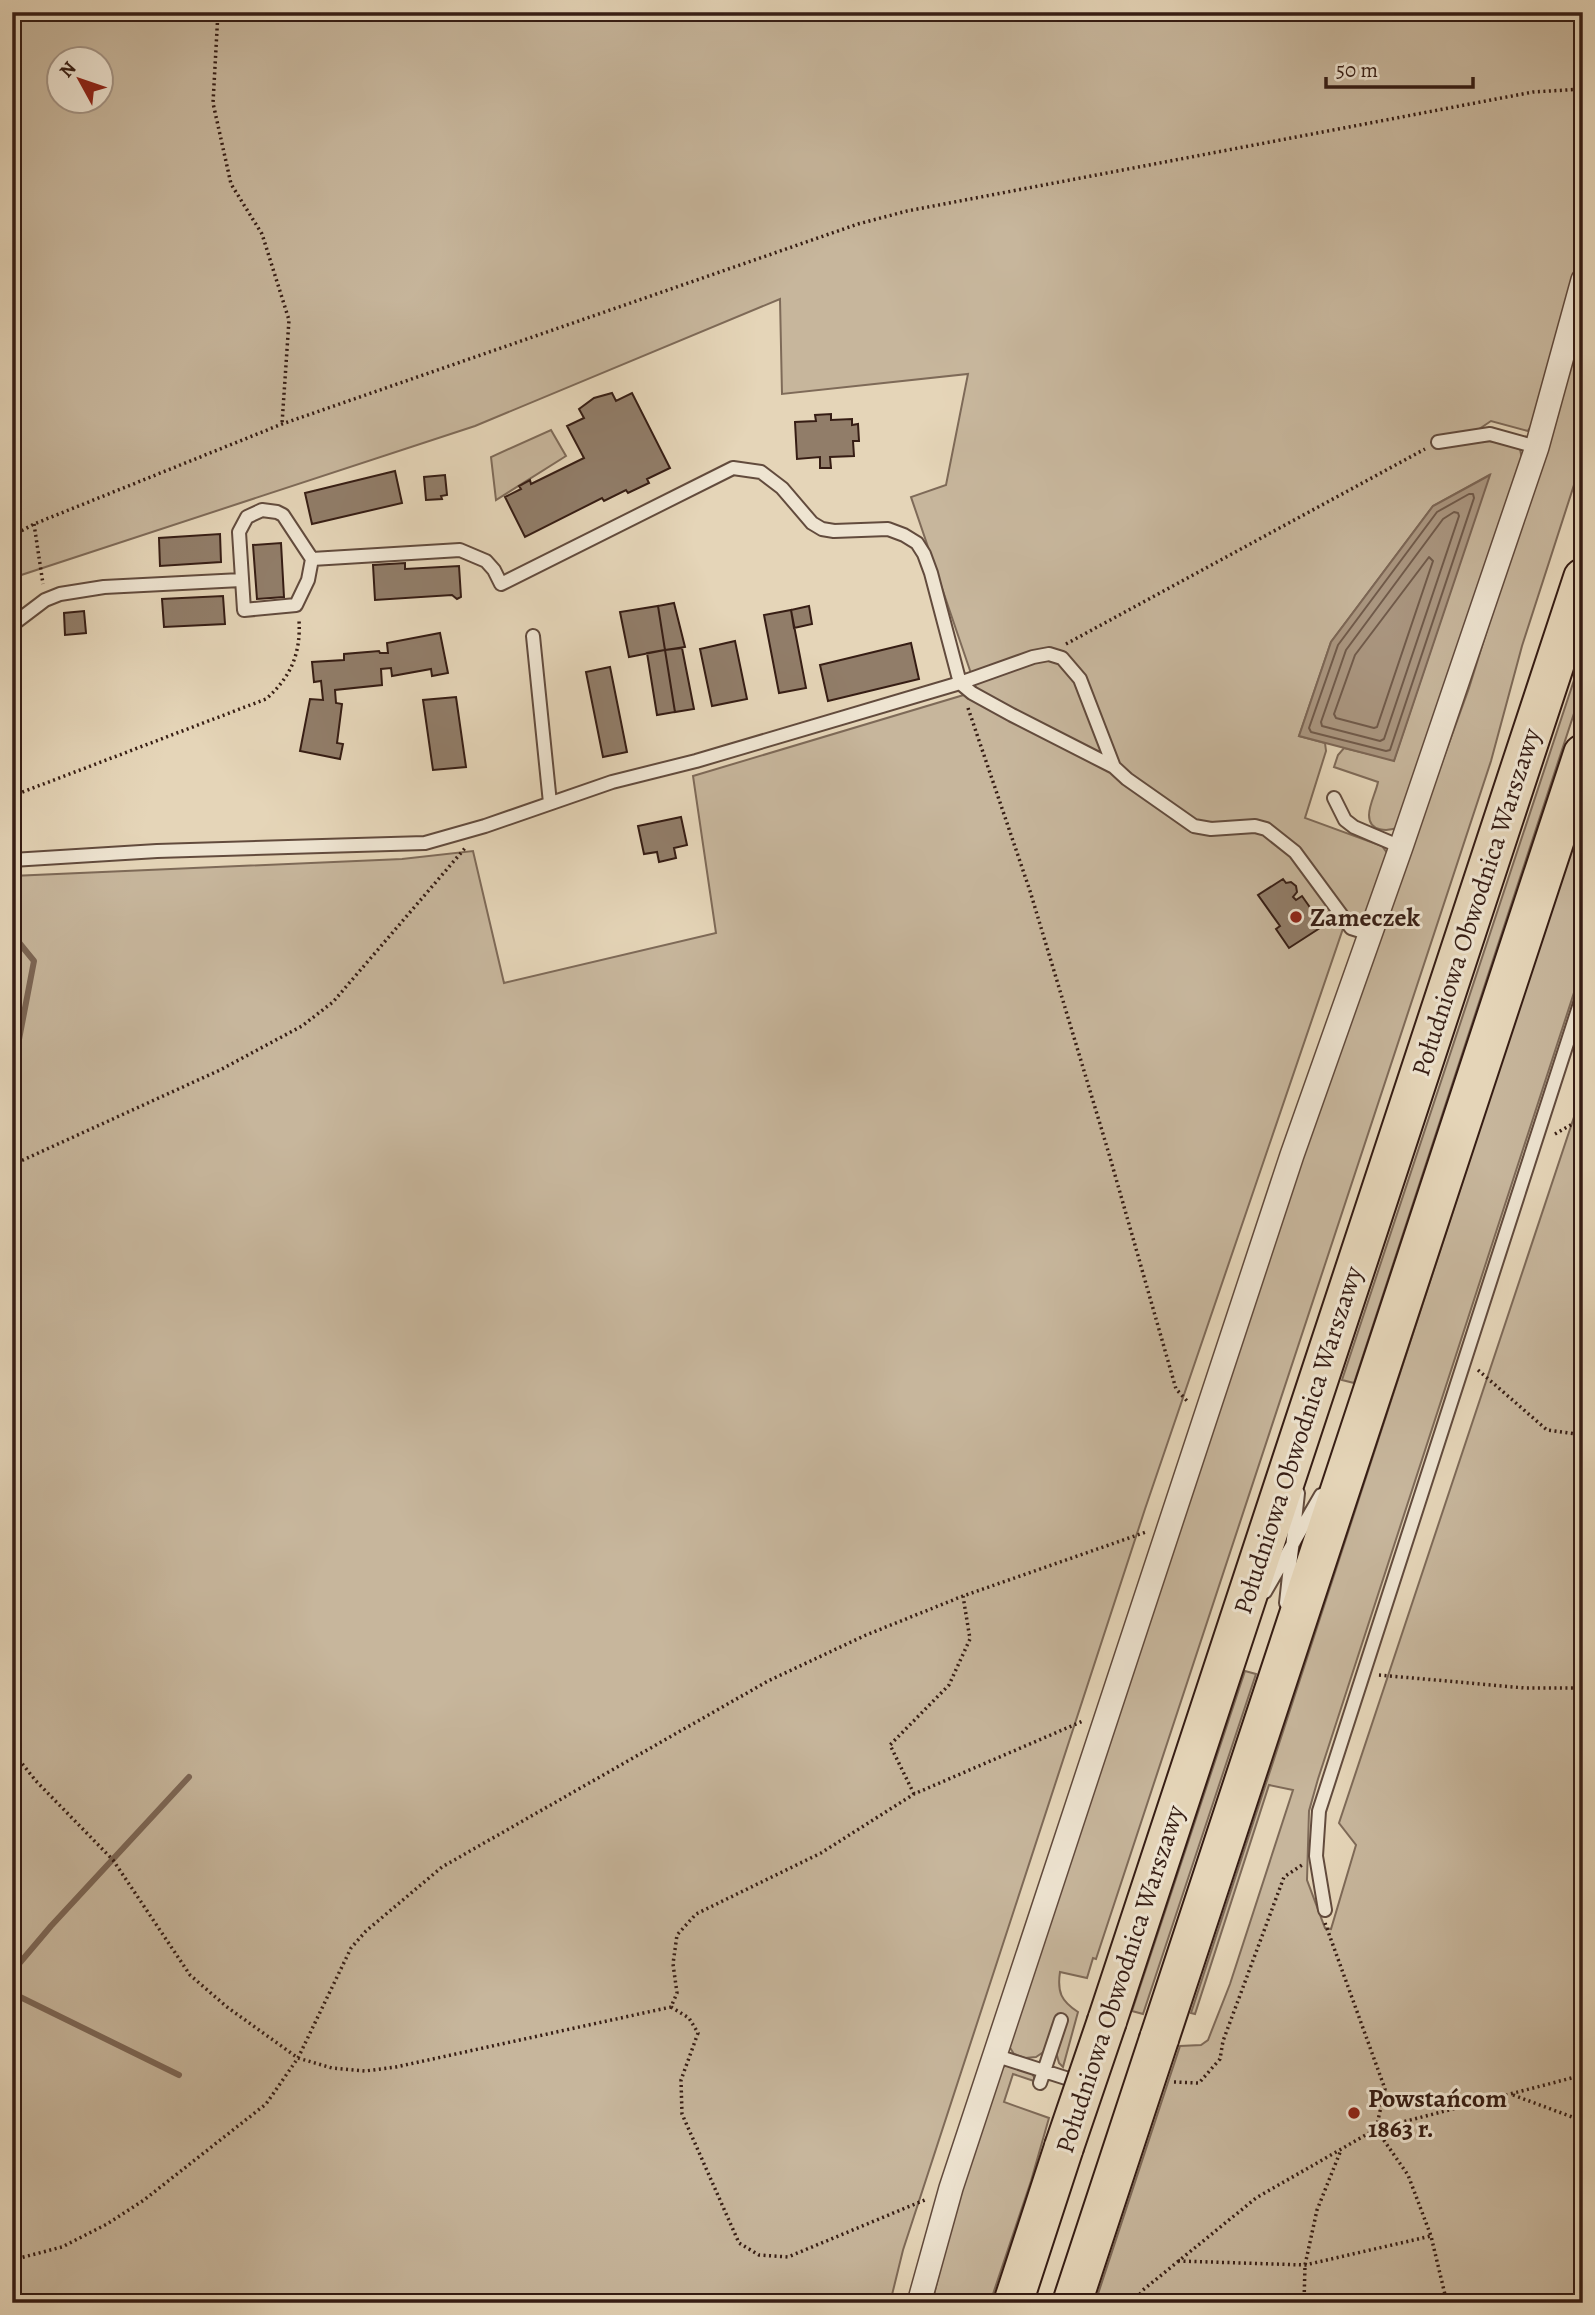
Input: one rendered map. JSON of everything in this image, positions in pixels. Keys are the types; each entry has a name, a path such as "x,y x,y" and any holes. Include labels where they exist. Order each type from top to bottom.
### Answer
{"highway":[{"name":"Południowa Obwodnica Warszawy","path":"1013,2303 1583,578"},
{"name":"Południowa Obwodnica Warszawy","path":"1072,2303 1583,754"}],"street":[{"path":"919,2303 951,2188 994,2055 1111,1709 1292,1155 1537,447 1583,280"}],"lane":[{"path":"1438,442 1490,434 1537,447"},
{"path":"312,559 460,550 486,561 501,584 733,468 761,472 782,488 812,523 822,529 888,530 904,534 917,543 931,573 960,683 1012,715 1114,767 1126,779 1194,826 1255,826 1266,829 1295,852 1350,928 1370,934"},
{"path":"262,510 276,512 289,521 312,559 308,580 296,605 244,610 239,531 247,517 262,510"},
{"path":"12,625 45,600 60,594 104,587 242,580"},
{"path":"533,636 550,803"},
{"path":"12,860 157,851 425,843 485,826 612,782 696,761 960,683 1049,653 1062,658 1080,679 1114,767"},
{"path":"1334,798 1345,820 1354,827 1401,846"},
{"path":"1325,1910 1316,1856 1319,1811 1583,994"},
{"path":"1277,1680 1307,1413"},
{"path":"1225,1661 1360,1429"},
{"path":"1042,2077 1061,2020"},
{"path":"994,2055 1042,2077 1072,2080"}],"path":[{"path":"218,12 214,103 231,184 262,234 289,320 282,424"},
{"path":"12,537 34,524 282,424 858,224 907,211 1533,92 1583,89"},
{"path":"1049,653 1438,442"},
{"path":"34,524 45,600"},
{"path":"12,796 266,699 280,687 297,658 300,644 296,605"},
{"path":"960,683 1034,905 1176,1389 1205,1420"},
{"path":"12,1165 220,1070 302,1026 333,1003 485,826"},
{"path":"1532,1147 1583,1118"},
{"path":"1465,1360 1547,1430 1583,1435"},
{"path":"12,2260 62,2247 107,2224 144,2200 266,2104 298,2058 351,1948 366,1931 442,1867 768,1681 866,1635 963,1596 1172,1523"},
{"path":"914,1794 890,1745 949,1685 970,1639 963,1596"},
{"path":"1364,1674 1525,1688 1583,1688"},
{"path":"671,2007 677,1993 673,1964 677,1935 696,1914 821,1853 914,1794 1111,1709"},
{"path":"12,1751 36,1781 113,1860 190,1975 227,2007 298,2058 332,2068 365,2071 396,2067 671,2007 689,2018 698,2033 681,2080 682,2115 739,2243 759,2255 788,2257 951,2188"},
{"path":"1174,2082 1199,2083 1220,2059 1223,2041 1284,1877 1316,1856"},
{"path":"1325,1910 1325,1928 1385,2089 1376,2129 1408,2175 1431,2236 1447,2303"},
{"path":"1133,2303 1143,2290 1256,2198 1376,2129 1583,2075"},
{"path":"1511,2094 1583,2121"},
{"path":"1304,2303 1305,2264 1317,2210 1341,2150"},
{"path":"1178,2261 1305,2264 1431,2236"}],"shaded area":[{"path":"12,12 1583,12 1583,239 1534,420 1528,431 1491,421 1463,440 1504,442 1520,449 1522,459 1399,827 1395,829 1376,828 1370,821 1370,807 1378,782 1334,767 1344,748 1394,760 1489,475 1433,506 1331,642 1299,736 1325,743 1326,751 1305,818 1382,846 1390,857 1367,918 1348,914 1145,1509 903,2250 890,2303 12,2303 12,876 402,859 473,851 504,983 716,933 693,776 977,691 911,497 946,485 968,374 782,394 780,299 475,426 12,578"},
{"path":"1583,309 1583,457 1522,646 1491,761 1096,1959 1093,1958 1087,1978 1060,1972 1059,1985 1062,1995 1078,2012 1063,2067 1056,2052 1045,2051 1036,2057 1025,2058 1014,2054 1007,2043 1332,1065 1469,688"},
{"path":"551,430 566,456 496,500 491,457"},
{"path":"1583,653 1583,686 1354,1383 1342,1380"},
{"path":"1583,813 1583,965 1318,1779 1309,1811 1307,1880 1325,1928 1331,1929 1356,1845 1339,1823 1583,1090 1583,2303 1095,2303 1180,2046 1201,2045 1208,2040 1230,1984 1293,1790 1269,1785 1195,2014 1191,2013"},
{"path":"1245,1671 1256,1674 1143,2014 1132,2011"},
{"path":"1007,2065 1032,2073 1034,2081 1013,2074 1004,2102 1049,2118 1031,2181 990,2303 932,2303 959,2191 1001,2068"}],"water":[{"path":"1490,475 1394,761 1299,736 1331,642 1433,506"}],"building":[{"path":"612,393 616,401 632,393 670,468 647,479 649,483 628,493 626,490 604,501 602,498 525,537 505,497 521,489 519,486 530,480 531,484 584,458 567,426 584,418 579,409 594,398"},
{"path":"831,414 831,420 852,419 852,425 858,424 859,441 853,441 854,456 830,457 831,468 820,468 820,457 797,459 795,422 816,421 815,415"},
{"path":"395,471 402,503 312,524 305,493"},
{"path":"445,475 447,495 441,496 442,499 426,500 424,477"},
{"path":"220,534 221,562 160,566 159,538"},
{"path":"281,543 284,597 257,599 253,545"},
{"path":"405,563 405,569 459,566 461,597 457,599 452,595 375,600 373,565"},
{"path":"223,596 225,624 164,627 162,599"},
{"path":"674,603 685,647 665,650 658,606"},
{"path":"658,606 665,650 629,657 620,612"},
{"path":"809,606 812,624 794,628 791,610"},
{"path":"791,610 806,688 779,693 764,615"},
{"path":"84,611 86,633 65,635 64,613"},
{"path":"440,633 448,673 432,676 431,669 392,676 391,668 381,669 382,685 335,690 336,703 342,704 337,743 343,744 340,759 300,751 310,699 323,700 321,681 314,682 312,662 344,660 344,654 379,651 388,653 387,643"},
{"path":"735,641 747,699 712,706 700,649"},
{"path":"911,643 919,679 828,701 820,665"},
{"path":"682,648 694,709 675,712 665,650"},
{"path":"665,650 675,712 657,715 647,653"},
{"path":"610,667 627,752 603,757 586,672"},
{"path":"456,697 466,767 433,770 423,700"},
{"path":"681,817 687,845 674,848 676,858 659,862 657,852 644,854 638,826"},
{"name":"Zameczek","path":"1283,879 1296,886 1297,892 1293,897 1296,900 1302,896 1323,926 1289,948 1276,929 1280,926 1258,895"}],"waterway":[{"path":"12,934 34,961 12,1076"},
{"path":"12,1972 189,1777"},
{"path":"12,1993 179,2075"}],"place":[{"name":"Zameczek","path":"1296,917"},
{"name":"Powstańcom 1863 r.","path":"1354,2113"}]}
